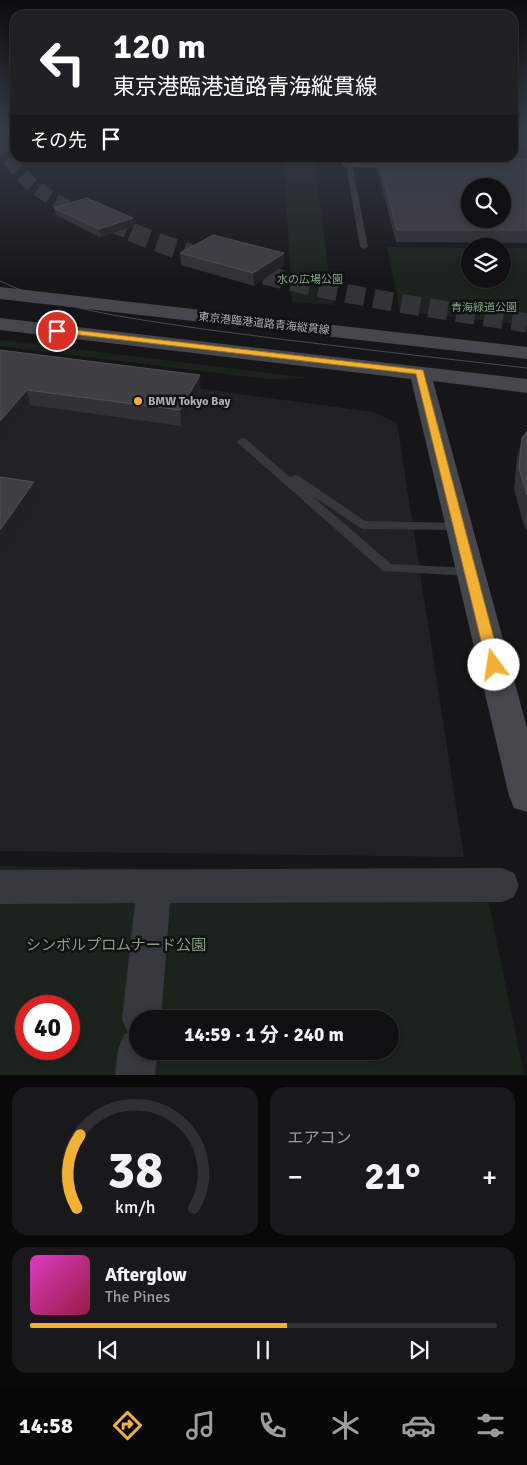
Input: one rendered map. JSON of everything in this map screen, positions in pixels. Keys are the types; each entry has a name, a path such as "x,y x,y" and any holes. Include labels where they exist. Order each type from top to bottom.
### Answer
{"street":[{"name":"東京港臨港道路青海縦貫線","path":"0,293 527,353"},
{"path":"0,324 527,386"},
{"path":"420,372 527,796"},
{"path":"0,887 502,885"},
{"path":"141,1010 154,886"},
{"path":"135,1075 137,1060"}],"lane":[{"path":"359,179 364,247"},
{"path":"459,526 362,524 242,441 388,568 470,572"}],"shaded area":[{"path":"0,362 373,412 397,423 464,857 0,851"}],"green space":[{"name":"水の広場公園","path":"285,179 317,179 333,305 292,302"},
{"name":"青海緑道公園","path":"387,247 461,248 461,288 511,288 511,248 527,248 527,325 400,311"},
{"path":"0,340 309,378 267,379 0,346"},
{"name":"シンボルプロムナード公園","path":"0,866 483,875 524,1075 0,1075"}],"building":[{"path":"384,179 461,179 461,228 511,228 511,179 527,179 527,230 397,230"},
{"path":"87,198 133,218 99,229 54,208"},
{"path":"213,235 284,253 253,273 180,253"},
{"path":"0,350 200,375 180,410 27,390 0,421"},
{"path":"527,431 527,495 519,468 522,438"},
{"path":"0,477 34,482 0,530"}],"tunnel":[{"path":"26,179 55,200 74,210 134,234"},
{"path":"131,232 179,250 276,278 426,308 527,323"}],"tram line":[{"path":"0,281 25,292 51,300 129,318 289,340 527,368"}],"place":[{"name":"BMW Tokyo Bay","path":"138,401"}],"route":[{"path":"57,331 420,372 494,665"}]}
